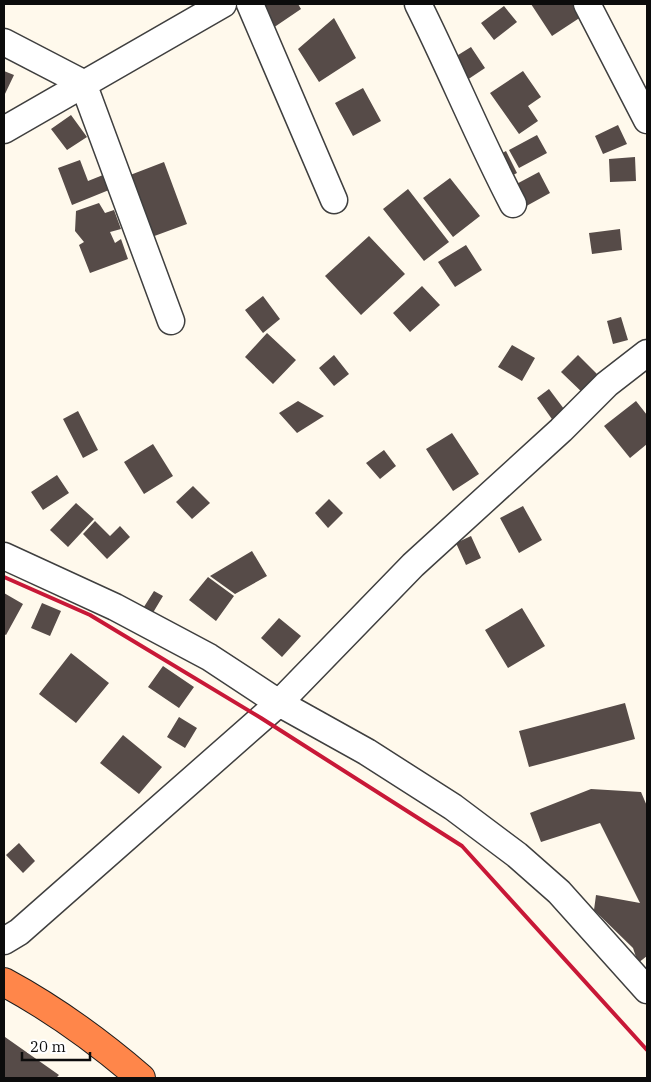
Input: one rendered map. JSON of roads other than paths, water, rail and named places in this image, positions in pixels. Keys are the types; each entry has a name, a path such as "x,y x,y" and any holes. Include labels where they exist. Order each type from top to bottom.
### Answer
{"highway":[{"path":"4,982 46,1005 105,1047 141,1078"}],"street":[{"path":"4,130 223,4"},
{"path":"250,4 276,60 334,200"},
{"path":"418,4 456,82 490,161 513,204"},
{"path":"587,4 647,120"},
{"path":"4,42 83,83 171,321"},
{"path":"4,941 18,932 279,703 413,564 561,430 600,390 647,353"},
{"path":"4,556 115,607 209,657 279,703 367,752 453,807 517,855 559,892 647,990"}],"railway":[{"path":"4,577 90,615 261,718 462,846 647,1050"}]}
